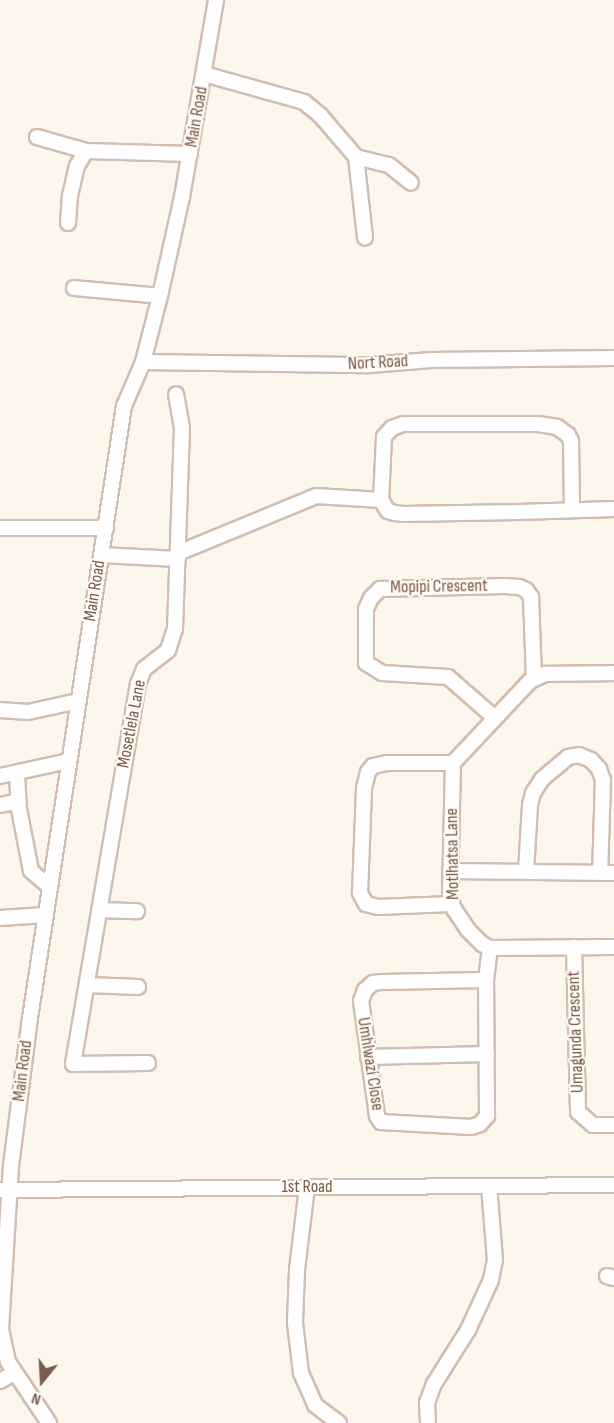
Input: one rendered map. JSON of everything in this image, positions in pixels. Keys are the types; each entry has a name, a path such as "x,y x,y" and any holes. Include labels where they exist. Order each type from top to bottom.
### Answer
{"street":[{"name":"Main Road","path":"49,1423 8,1362 1,1329 5,1190 68,761 124,406 142,362 160,296 190,154 216,0"},
{"path":"204,74 304,102 320,115 356,156 389,165 411,183"},
{"path":"37,137 86,151 190,154"},
{"path":"68,223 70,196 78,166 86,151"},
{"path":"356,156 365,237"},
{"path":"74,288 160,296"},
{"name":"Nort Road","path":"142,362 370,365 431,360 614,358"},
{"name":"Mosetlela Lane","path":"148,1063 74,1064 139,676 144,669 168,650 173,641 182,428 176,395"},
{"path":"572,510 571,441 563,430 549,425 403,424 392,428 383,442 381,500 388,511 403,514 572,510 614,509"},
{"path":"101,555 178,556 316,496 381,500"},
{"path":"0,528 106,528"},
{"name":"Mopipi Crescent","path":"495,718 448,677 381,673 366,663 366,609 371,598 380,589 519,586 531,597 534,678"},
{"path":"451,904 378,908 366,904 360,893 364,783 368,772 373,766 387,763 453,764 534,678 545,674 614,673"},
{"path":"0,710 28,712 78,701"},
{"path":"450,871 607,873 603,780 599,769 591,760 579,755 568,757 542,779 533,793 530,805 526,871"},
{"path":"0,776 68,761"},
{"name":"Motlhatsa Lane","path":"453,764 451,904 468,930 482,944 490,948"},
{"path":"17,774 19,801 31,871 50,887"},
{"path":"0,805 19,801"},
{"path":"99,910 137,911"},
{"path":"0,918 46,915"},
{"name":"Umagunda Crescent","path":"574,947 578,1112 593,1125 614,1125"},
{"path":"490,948 614,947"},
{"name":"Umhlwazi Close","path":"486,980 381,982 369,986 361,1001 377,1116 381,1122 471,1127 480,1124 488,1111 486,980 490,948"},
{"path":"87,986 138,987"},
{"path":"368,1056 487,1054"},
{"name":"1st Road","path":"5,1190 614,1185"},
{"path":"428,1423 428,1403 434,1384 468,1330 491,1280 495,1260 489,1186"},
{"path":"307,1187 296,1291 295,1323 301,1373 315,1406 339,1423"},
{"path":"0,1381 14,1373"}]}
